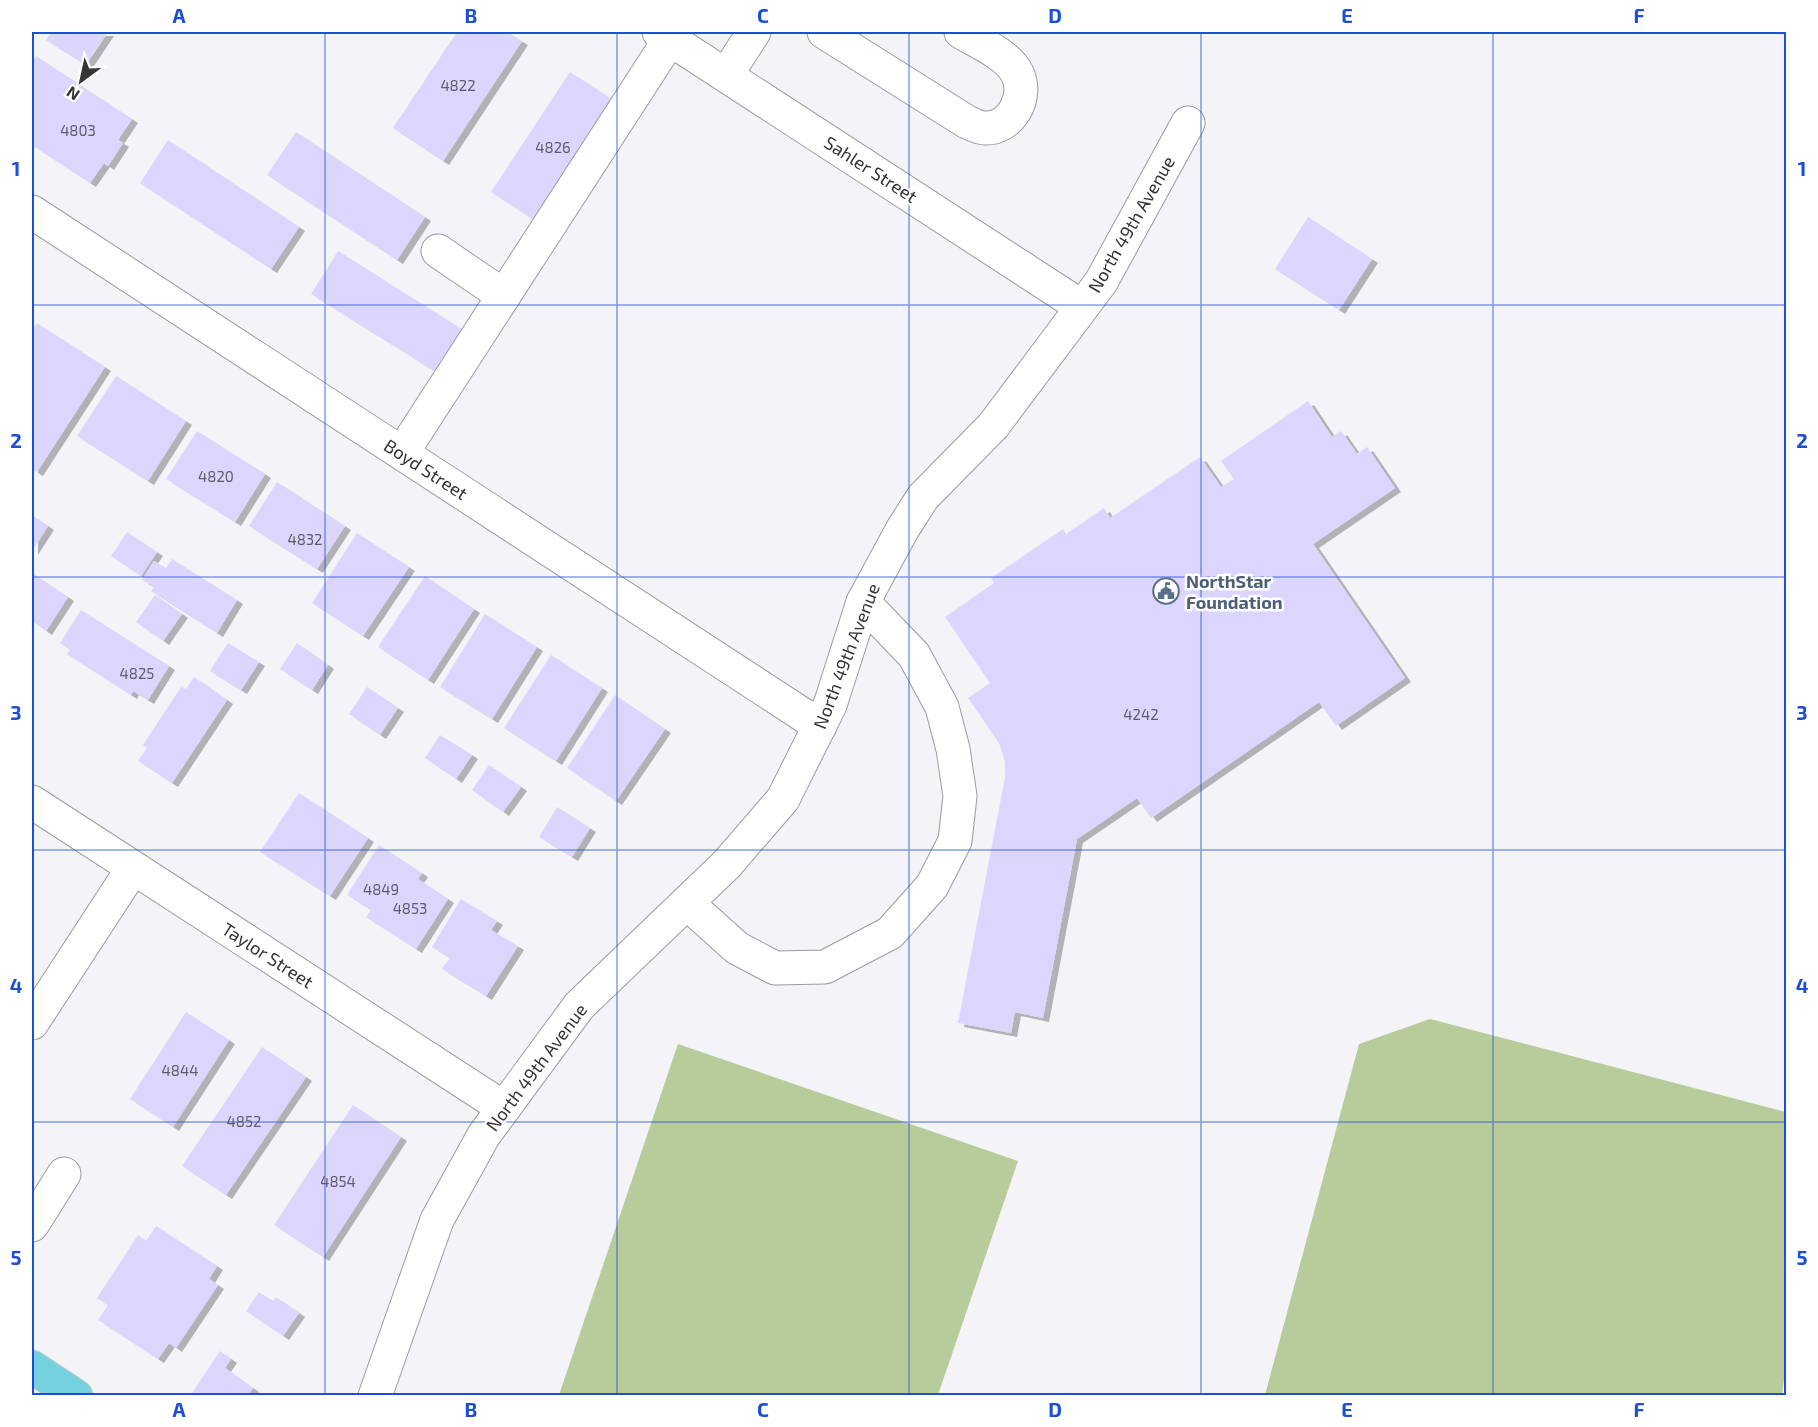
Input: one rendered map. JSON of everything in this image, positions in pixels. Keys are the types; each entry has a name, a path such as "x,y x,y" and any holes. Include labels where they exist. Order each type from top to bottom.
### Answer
{"main road":[{"path":"32,1366 76,1395"}],"street":[{"path":"726,75 754,32"},
{"path":"824,32 967,122 983,128 997,126 1009,120 1020,99 1021,85 1017,73 1010,63 961,32"},
{"path":"402,453 504,296 664,35"},
{"name":"Sahler Street","path":"664,35 1082,307"},
{"name":"North 49th Avenue","path":"375,1395 437,1220 484,1135 579,1006 727,864 783,799 830,705 863,602 902,530 924,497 993,426 1101,282 1188,123"},
{"name":"Boyd Street","path":"32,212 820,726"},
{"path":"438,251 504,296"},
{"path":"687,903 737,948 776,968 825,967 890,933 932,886 955,841 960,796 953,749 942,707 914,655 863,602"},
{"name":"Taylor Street","path":"32,802 504,1108"},
{"path":"32,1023 133,868"},
{"path":"32,1225 64,1174"}],"green space":[{"path":"1430,1019 1786,1112 1786,1363 1782,1395 1265,1395 1359,1044"},
{"path":"678,1044 1018,1161 938,1395 559,1395"}],"building":[{"path":"51,32 108,32 86,65 46,40"},
{"path":"457,32 507,32 522,41 443,161 393,128"},
{"path":"36,56 132,119 118,140 123,143 108,166 104,163 90,183 32,145 32,62"},
{"path":"570,72 616,102 537,222 491,192"},
{"path":"296,132 425,217 397,260 267,175"},
{"path":"168,140 299,227 271,269 140,183"},
{"path":"1308,217 1372,259 1339,310 1275,269"},
{"path":"338,251 471,335 444,377 311,294"},
{"path":"37,323 105,367 37,472 32,469 32,332"},
{"path":"116,376 186,421 148,481 77,436"},
{"path":"1308,401 1332,437 1341,431 1357,454 1367,447 1395,488 1313,544 1405,678 1336,726 1319,702 1151,818 1137,798 1077,839 1043,1018 1015,1012 1011,1033 958,1023 1005,777 1005,762 999,743 968,698 990,683 945,617 994,583 991,578 1063,529 1066,534 1104,508 1110,518 1200,457 1221,487 1234,479 1221,461"},
{"path":"197,431 265,474 235,522 166,479"},
{"path":"277,482 345,526 317,569 249,526"},
{"path":"32,515 48,526 32,551"},
{"path":"127,532 157,552 141,576 111,556"},
{"path":"357,533 409,567 363,636 312,603"},
{"path":"172,559 237,600 217,633 151,591 154,586 142,580 154,561 166,568"},
{"path":"32,573 68,597 46,631 32,621"},
{"path":"425,576 474,609 428,680 378,647"},
{"path":"155,595 182,614 163,641 136,622"},
{"path":"81,610 169,666 148,700 133,691 131,695 67,654 70,650 60,643"},
{"path":"485,614 537,647 492,719 440,687"},
{"path":"228,643 259,662 241,690 210,671"},
{"path":"297,643 328,665 312,690 280,669"},
{"path":"551,655 602,688 556,761 504,728"},
{"path":"194,677 227,700 172,783 138,761 147,748 143,745 181,687 186,689"},
{"path":"367,687 398,708 380,735 349,714"},
{"path":"615,695 665,729 616,801 567,768"},
{"path":"440,735 472,755 456,779 425,758"},
{"path":"489,765 521,787 503,812 472,790"},
{"path":"299,793 368,838 330,896 260,852"},
{"path":"557,807 590,828 572,857 539,837"},
{"path":"379,845 422,873 418,879 448,899 416,949 366,917 371,910 347,895"},
{"path":"461,899 497,921 491,930 518,946 486,996 442,969 450,958 432,947"},
{"path":"186,1012 229,1040 173,1127 130,1099"},
{"path":"262,1047 306,1077 226,1195 182,1166"},
{"path":"353,1105 401,1137 323,1257 274,1225"},
{"path":"156,1226 217,1266 209,1279 218,1285 176,1348 169,1343 158,1359 98,1320 108,1305 97,1298 138,1235 146,1241"},
{"path":"259,1292 273,1301 276,1297 299,1313 283,1336 246,1311"},
{"path":"220,1351 231,1359 225,1368 253,1388 247,1396 190,1396"}],"place":[{"name":"NorthStar Foundation","path":"1166,591"}]}
